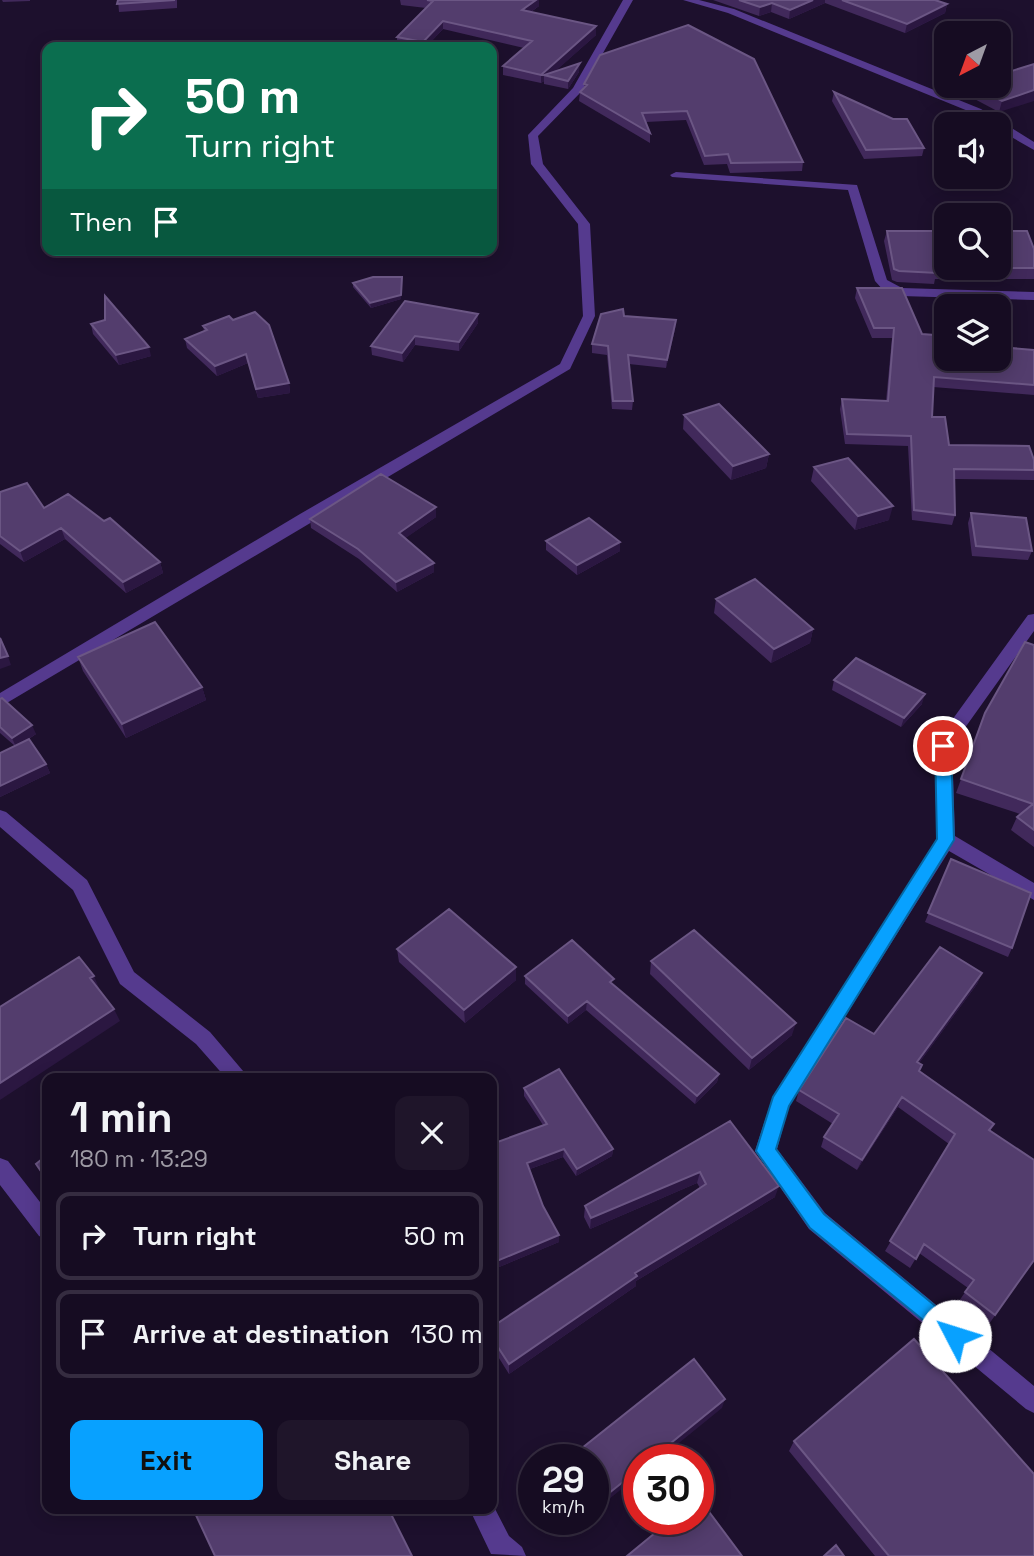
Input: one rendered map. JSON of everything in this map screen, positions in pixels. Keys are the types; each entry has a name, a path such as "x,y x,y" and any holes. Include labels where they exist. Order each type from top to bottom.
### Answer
{"street":[{"path":"0,701 305,517 565,366 589,316 584,224 537,164 533,135 577,90 628,0"},
{"path":"688,0 732,11 978,112"},
{"path":"1011,133 1034,147"},
{"path":"676,176 853,187 881,281 888,288 901,292 1034,296"},
{"path":"1034,619 943,746 946,840 780,1103 766,1151 817,1221 1034,1401"},
{"path":"0,817 80,885 127,978 203,1038 234,1073"},
{"path":"946,840 1034,891"},
{"path":"0,1168 42,1222"},
{"path":"484,1514 500,1545 513,1556"}],"building":[{"path":"118,0 175,0 117,4"},
{"path":"427,0 536,0 522,10 596,26 541,75 503,66 532,41 443,21 423,42 397,37 433,1"},
{"path":"739,0 813,0 790,10 772,3 760,7"},
{"path":"842,0 935,0 947,4 907,24"},
{"path":"688,25 754,59 803,162 731,163 728,154 705,156 687,111 642,113 650,133 580,92 587,85 584,84 600,55"},
{"path":"580,63 568,81 544,75"},
{"path":"1034,64 1034,90 1012,98 1012,71"},
{"path":"834,92 893,119 907,119 924,148 866,150"},
{"path":"887,231 934,231 934,273 894,269"},
{"path":"1011,231 1027,231 1034,249 1034,268 1011,268"},
{"path":"373,277 402,277 401,295 370,303 353,283"},
{"path":"857,288 902,288 922,334 934,335 934,371 1011,371 1011,348 1034,350 1034,385 934,377 932,417 945,417 949,445 1029,446 1034,470 954,469 955,515 914,510 911,436 847,434 842,399 888,401 894,328 874,328"},
{"path":"105,296 149,347 116,355 91,324 105,320"},
{"path":"405,301 478,314 459,342 415,336 402,353 371,346"},
{"path":"623,309 624,316 676,320 667,360 628,355 633,401 613,401 608,346 592,344 601,314"},
{"path":"255,312 269,325 289,383 256,389 246,354 215,366 185,339 207,330 203,326 229,316 233,320"},
{"path":"719,404 769,454 733,466 684,415"},
{"path":"848,458 893,506 858,516 814,467"},
{"path":"381,474 436,507 399,533 434,563 396,582 358,549 310,519"},
{"path":"27,483 44,508 68,494 104,521 110,518 160,562 123,582 61,528 20,551 0,536 0,492"},
{"path":"971,513 1026,518 1032,551 976,546"},
{"path":"589,518 620,542 577,565 546,541"},
{"path":"755,579 813,629 774,649 716,599"},
{"path":"155,622 202,687 122,724 78,657"},
{"path":"0,638 8,656 0,658"},
{"path":"1025,642 1034,645 1034,830 1017,817 1033,804 961,779 985,713"},
{"path":"856,658 925,694 904,718 834,680"},
{"path":"2,698 32,725 12,738 0,727"},
{"path":"29,739 46,764 0,786 0,753"},
{"path":"951,859 1031,893 1012,948 928,913"},
{"path":"449,909 516,967 464,1010 397,949"},
{"path":"694,930 796,1023 752,1058 651,961"},
{"path":"572,940 614,979 610,982 719,1074 697,1096 587,1001 568,1016 525,976"},
{"path":"940,947 982,973 917,1062 922,1065 919,1071 994,1124 989,1130 1034,1160 1034,1260 995,1315 965,1292 974,1280 924,1244 916,1259 890,1241 955,1134 902,1097 862,1160 824,1137 839,1114 799,1090 846,1018 874,1034"},
{"path":"79,957 94,976 90,978 114,1009 0,1083 0,1007"},
{"path":"559,1069 613,1149 577,1169 564,1149 527,1163 543,1206 559,1235 497,1261 497,1142 547,1124 524,1088"},
{"path":"730,1121 779,1186 635,1273 637,1276 509,1364 497,1346 497,1324 706,1184 700,1172 591,1218 585,1206"},
{"path":"42,1159 42,1173 36,1164"},
{"path":"914,1339 1034,1474 1034,1556 889,1556 794,1441"},
{"path":"694,1359 725,1399 670,1444 623,1444 623,1482 609,1493 609,1444 587,1444"},
{"path":"195,1514 391,1514 412,1556 215,1556"},
{"path":"714,1518 742,1556 627,1556 653,1535 714,1535"},
{"path":"836,1545 844,1556 824,1556"}],"route":[{"path":"943,746 946,840 780,1103 766,1151 817,1221 955,1336"}]}
